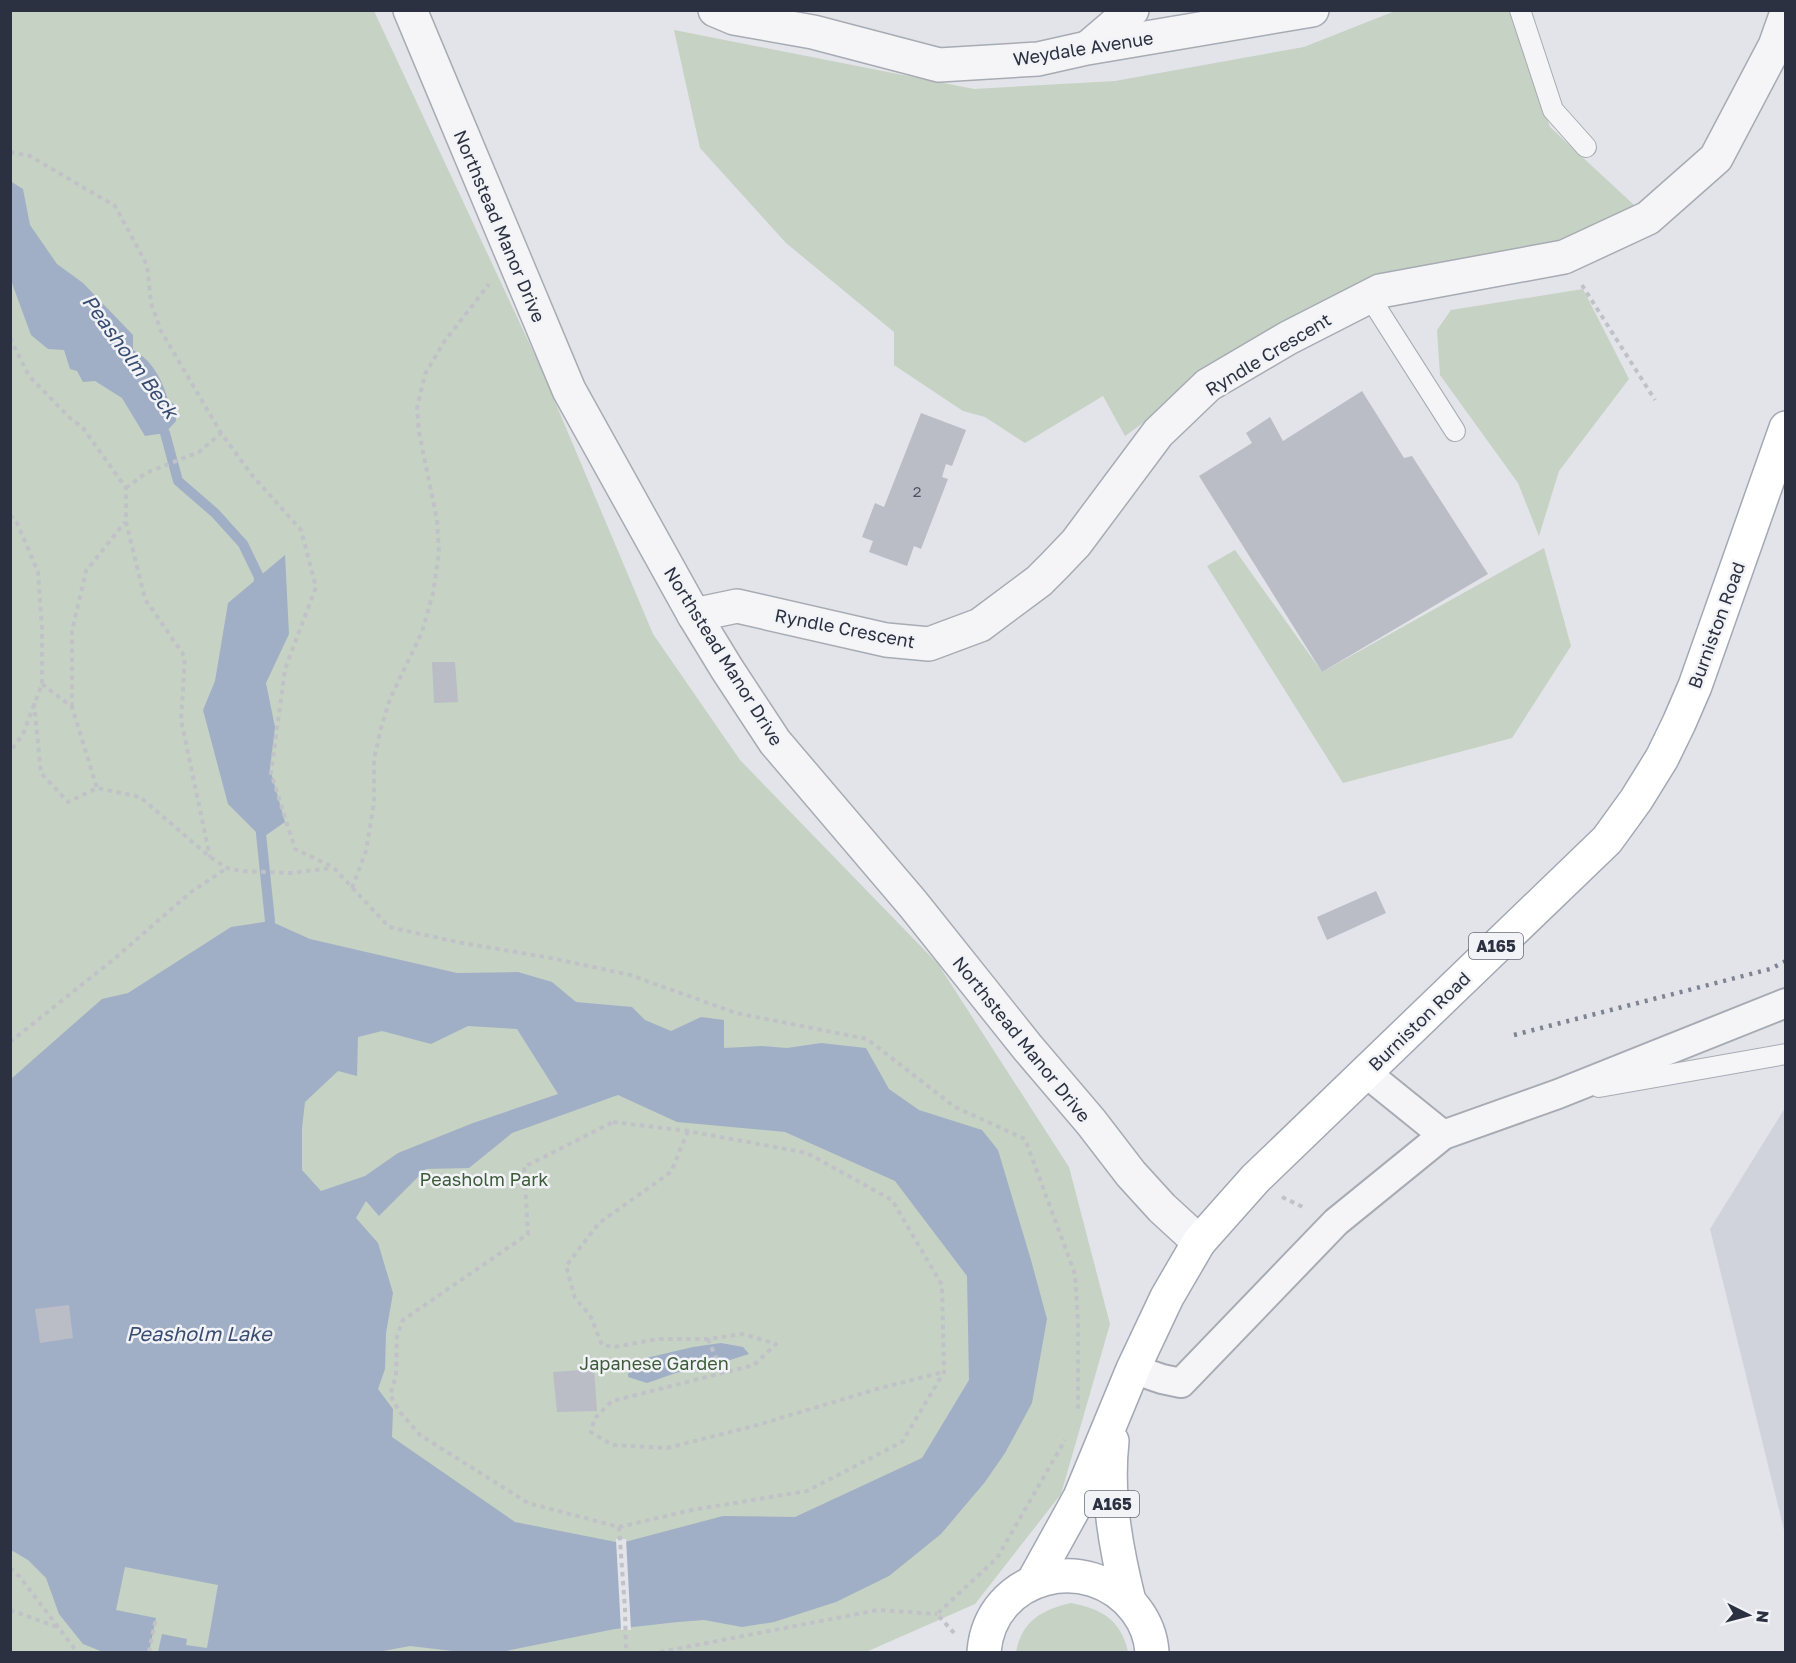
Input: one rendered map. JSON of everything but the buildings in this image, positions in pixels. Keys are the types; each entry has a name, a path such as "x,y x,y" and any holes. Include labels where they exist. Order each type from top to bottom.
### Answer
{"main road":[{"name":"Burniston Road","path":"1033,1582 1080,1497 1133,1368 1167,1297 1199,1242 1255,1179 1607,840 1636,800 1662,758 1695,686 1785,428"},
{"name":"Burniston Road","path":"1116,1407 1112,1445 1111,1495 1119,1563 1129,1601"},
{"name":"A165","path":"975,1649 1007,1601 1033,1582 1067,1575 1101,1582 1116,1590 1129,1601 1147,1630 1152,1653"}],"street":[{"name":"Northstead Manor Drive","path":"410,10 569,390 694,615 775,742 913,904 1131,1174 1169,1215 1199,1242"},
{"name":"Weydale Avenue","path":"715,10 734,18 813,32 939,65 1038,59 1087,48 1310,11"},
{"path":"1087,48 1132,10"},
{"name":"Ryndle Crescent","path":"694,615 737,606 886,640 928,644 980,625 1039,581 1076,543 1158,434 1208,385 1288,338 1380,291 1564,257 1648,218 1716,158 1775,46 1785,15"},
{"path":"1133,1368 1162,1379 1181,1383 1336,1222 1443,1135 1558,1094 1785,1003"},
{"path":"1365,1072 1443,1135"}],"lane":[{"path":"1520,10 1553,110 1586,147"},
{"path":"1369,296 1455,431"},
{"path":"1558,1094 1785,1054"}],"path":[{"path":"10,152 30,156 115,206 147,265 152,303 161,331 221,433 251,474 302,530 316,587 285,669 272,773 295,849 333,867 389,927 630,975 736,1013 867,1039 955,1107 1025,1139 1075,1274 1078,1322 1078,1415"},
{"path":"1564,257 1655,400"},
{"path":"352,888 366,850 374,803 374,759 381,728 390,699 422,632 433,593 439,553 437,520 419,432 417,408 425,374 444,342 490,283"},
{"path":"10,338 29,376 83,428 126,488 126,522 145,599 185,657 181,720 210,857"},
{"path":"126,488 146,473 200,452 221,433"},
{"path":"10,515 17,523 38,572 42,630 42,684 23,734 10,752"},
{"path":"97,788 72,707 72,631 86,571 126,522"},
{"path":"42,684 72,707"},
{"path":"34,703 40,773 68,802 97,788 140,797 210,857 227,868 242,871 290,873 333,867"},
{"path":"10,1042 114,959 191,892 227,868"},
{"path":"613,1122 688,1131 807,1153 892,1200 942,1285 944,1372 902,1442 807,1491 692,1510 619,1527 528,1503 420,1435 399,1411 390,1395 396,1376 397,1336 404,1320 528,1234 524,1167 613,1122"},
{"path":"688,1131 671,1172 599,1223 566,1266 575,1298 590,1315 602,1345 614,1347 657,1340 708,1339 742,1334 776,1344 754,1365 612,1401 594,1419 591,1432 612,1445 667,1448 754,1426 877,1389 944,1372"},
{"path":"1255,1179 1288,1200 1336,1222"},
{"path":"708,1339 722,1372"},
{"path":"937,1614 998,1558 1067,1436"},
{"path":"619,1527 626,1653"},
{"path":"10,1568 20,1577 77,1653"},
{"path":"10,1610 58,1627"},
{"path":"660,1653 878,1610 937,1614 975,1649"},
{"path":"149,1653 156,1618"}],"shaded area":[{"path":"1786,1108 1785,1534 1710,1229"}],"green space":[{"name":"Peasholm Park","path":"11,11 374,11 539,364 653,634 740,760 938,964 1069,1167 1110,1324 1061,1494 975,1604 866,1652 11,1652"},
{"path":"1395,11 1510,11 1550,127 1648,218 1380,291 1282,322 1125,436 1103,396 1025,443 985,417 963,411 894,365 894,332 786,243 700,148 674,30 974,89 1115,81 1304,47"},
{"path":"1583,289 1629,379 1559,471 1539,536 1518,483 1440,375 1437,330 1451,310"},
{"path":"1544,548 1571,646 1512,738 1343,783 1207,566 1235,550 1322,672"},
{"path":"1071,1603 1101,1613 1115,1624 1125,1641 1128,1652 1016,1652 1023,1632 1034,1618 1051,1609"}],"water":[{"path":"10,181 23,189 30,225 57,264 83,283 133,335 133,350 146,359 163,385 168,400 175,405 176,421 165,433 145,436 122,398 95,381 83,382 77,371 70,369 64,350 48,349 31,335 10,274"},
{"path":"285,555 289,634 266,683 275,727 270,769 285,822 262,838 228,804 203,710 215,681 228,603"},
{"name":"Peasholm Lake","path":"270,921 310,939 457,973 518,972 552,982 576,1002 632,1007 645,1020 671,1031 701,1017 724,1020 724,1048 762,1046 787,1048 821,1043 866,1048 889,1089 919,1110 982,1130 998,1150 1047,1319 1032,1403 1005,1453 985,1482 941,1534 889,1576 836,1602 774,1622 742,1627 704,1620 678,1622 615,1629 501,1652 461,1652 410,1646 378,1652 158,1652 162,1634 187,1639 186,1645 207,1648 218,1585 125,1567 116,1610 156,1618 149,1652 103,1652 83,1644 59,1614 46,1578 28,1560 11,1550 11,1079 102,999 128,993 231,927","holes":["468,1026 517,1029 558,1094 473,1123 398,1153 365,1176 321,1191 302,1170 302,1128 305,1102 338,1071 357,1076 358,1037 382,1031 431,1044","618,1095 677,1122 785,1132 895,1181 967,1276 969,1380 922,1458 795,1517 723,1516 621,1543 515,1522 392,1437 393,1409 378,1389 385,1369 386,1333 393,1293 378,1243 356,1218 366,1201 379,1216 426,1169 469,1168 512,1133"]},
{"path":"721,1343 743,1347 749,1354 730,1360 705,1363 647,1383 628,1377 629,1362"}],"pier":[{"path":"616,1539 626,1539 631,1630 621,1630"}],"waterway":[{"name":"Peasholm Beck","path":"158,423 165,433 178,481 215,513 243,544 259,577 258,591"},
{"name":"Peasholm Beck","path":"260,824 270,921"}],"railway":[{"path":"1514,1035 1770,969 1786,961"}],"park label":[{"name":"Japanese Garden","path":"654,1363"}]}
